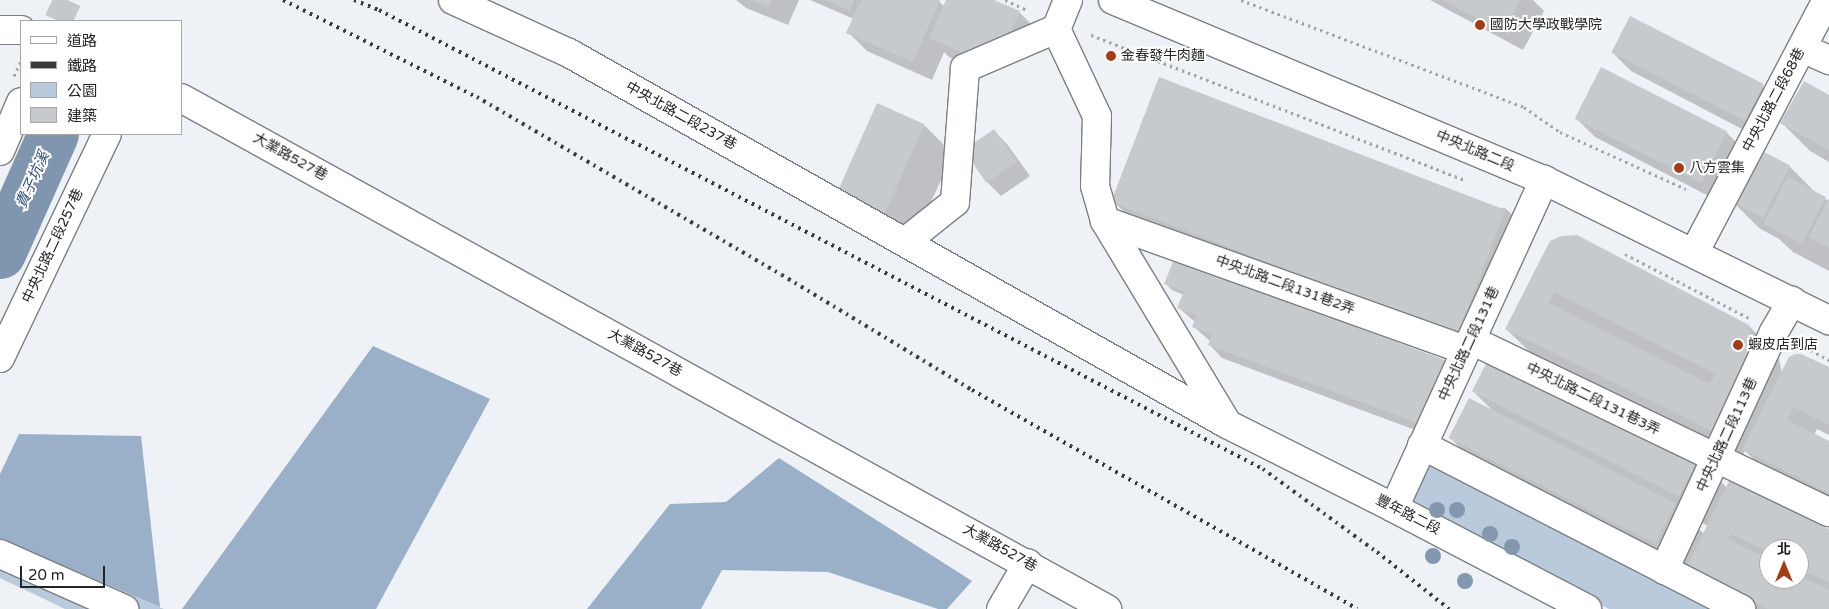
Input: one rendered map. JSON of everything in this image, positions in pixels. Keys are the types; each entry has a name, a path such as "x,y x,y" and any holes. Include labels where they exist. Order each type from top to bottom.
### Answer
{"street":[{"name":"中央北路二段237巷","path":"453,0 569,53 1227,424"},
{"path":"905,242 955,202 965,68 1056,30 1068,0"},
{"name":"中央北路二段","path":"1113,0 1544,180 1829,320"},
{"name":"中央北路二段68巷","path":"1694,253 1827,0"},
{"path":"0,30 20,30"},
{"path":"1056,30 1097,116 1095,186 1105,221 1227,424"},
{"path":"1802,48 1829,60"},
{"name":"大業路527巷","path":"182,99 1028,563 1107,609"},
{"path":"0,151 20,104"},
{"name":"中央北路二段257巷","path":"0,358 6,332 106,135"},
{"name":"中央北路二段131巷","path":"1394,508 1544,180"},
{"name":"中央北路二段131巷2弄","path":"1105,221 1468,345"},
{"name":"中央北路二段113巷","path":"1664,570 1774,332 1792,301"},
{"name":"中央北路二段131巷3弄","path":"1468,345 1716,458 1829,512"},
{"name":"豐年路二段","path":"1227,424 1394,508 1586,609"},
{"path":"1422,445 1741,609"},
{"path":"0,554 124,609"},
{"path":"1001,609 1028,563"}],"path":[{"path":"1005,0 1032,13"},
{"path":"1241,0 1524,107 1560,132 1686,189"},
{"path":"1090,35 1470,182"},
{"path":"1620,252 1753,320"},
{"path":"1797,342 1829,360"}],"green space":[{"path":"1428,462 1715,609 1609,609 1406,505"},
{"path":"0,539 164,609 65,609 0,578"}],"shaded area":[{"path":"373,346 490,399 376,609 182,609"},
{"path":"19,434 141,436 160,607 0,539 0,474"},
{"path":"779,458 972,581 947,609 938,609 828,572 722,570 701,609 587,609 670,504 726,502"}],"building":[{"path":"752,0 772,0 769,7"},
{"path":"825,0 854,0 850,11"},
{"path":"861,0 940,0 913,62 846,33"},
{"path":"946,0 994,0 1020,11 1008,38 968,55 929,38"},
{"path":"1442,0 1520,0 1503,32"},
{"path":"1630,16 1764,84 1745,121 1611,53"},
{"path":"1601,67 1728,131 1701,183 1575,119"},
{"path":"1159,77 1505,210 1457,335 1111,202"},
{"path":"1804,81 1829,95 1829,150 1780,123"},
{"path":"877,103 925,124 884,216 836,194"},
{"path":"994,129 1017,162 987,183 964,150"},
{"path":"1756,148 1790,165 1763,218 1729,201"},
{"path":"1788,177 1826,197 1801,244 1763,224"},
{"path":"1829,198 1829,248 1809,237"},
{"path":"1577,235 1749,325 1755,347 1712,431 1505,329 1550,241 1561,236","holes":["1554,292 1715,374 1710,384 1549,303"]},
{"path":"1174,259 1445,360 1420,424 1208,345 1212,334 1192,327 1197,315 1177,308 1184,291 1164,284"},
{"path":"1492,352 1699,457 1679,497 1472,391"},
{"path":"1801,354 1829,367 1829,425 1793,407 1787,420 1829,441 1829,493 1742,449 1789,357"},
{"path":"1469,398 1676,503 1655,543 1449,438"},
{"path":"1730,479 1829,529 1829,583 1809,573 1809,539 1759,539 1759,547 1731,534 1728,539 1759,555 1759,589 1809,589 1809,580 1829,590 1829,609 1768,609 1686,568"}],"waterway":[{"name":"貴子坑溪","path":"0,253 53,135"},
{"path":"0,226 11,229"}],"tunnel":[{"path":"58,20 68,0"}],"railway":[{"path":"283,0 477,97 782,275 972,390 1357,609"},
{"path":"354,0 379,10 1263,469 1377,552 1449,609"}],"place":[{"name":"國防大學政戰學院","path":"1480,25"},
{"name":"金春發牛肉麵","path":"1111,56"},
{"name":"八方雲集","path":"1679,168"},
{"name":"蝦皮店到店","path":"1738,345"}]}
